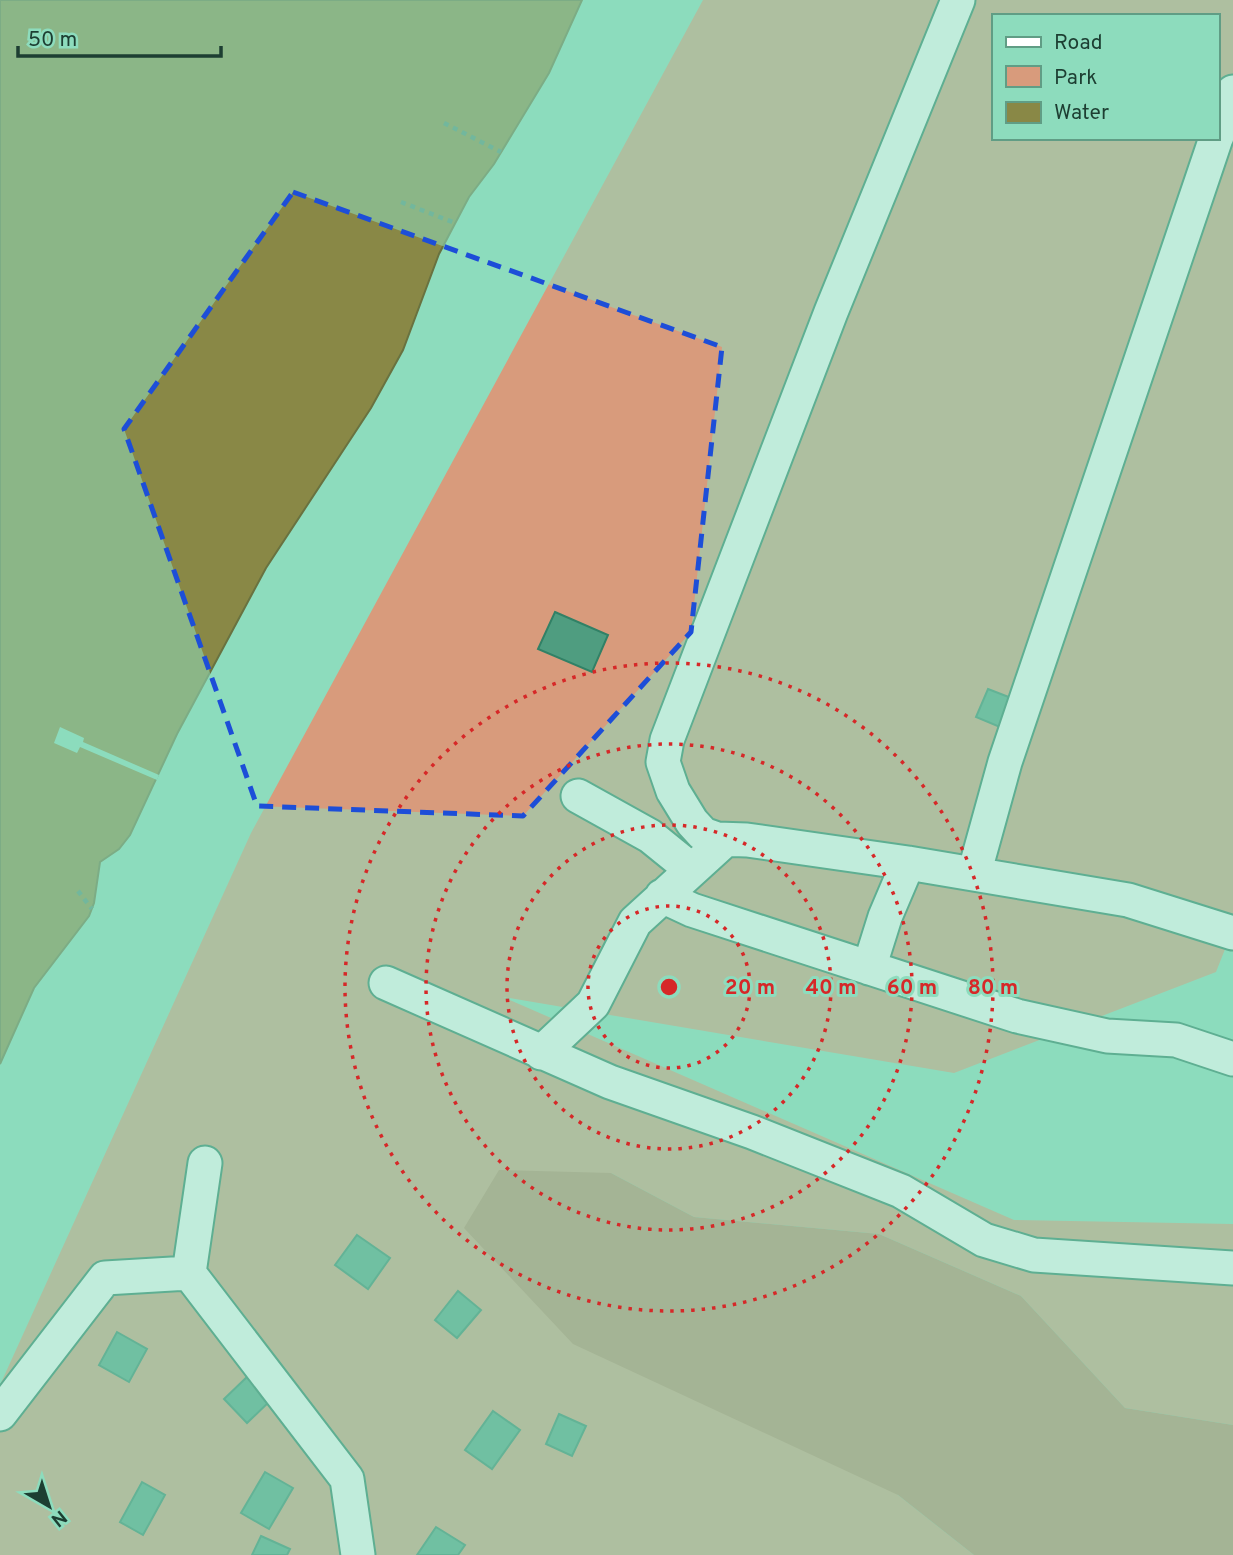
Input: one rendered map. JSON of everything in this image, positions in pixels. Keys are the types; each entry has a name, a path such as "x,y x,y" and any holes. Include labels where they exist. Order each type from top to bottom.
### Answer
{"lane":[{"path":"958,0 831,312 667,740 663,762 673,792 691,822 703,834 725,840 747,840 908,863 1128,900 1233,933"},
{"path":"1219,131 1233,92"},
{"path":"974,874 1005,762 1216,140"},
{"path":"578,796 650,836 692,870"},
{"path":"541,1054 593,1004 635,922 725,840"},
{"path":"869,968 885,917 908,863"},
{"path":"662,896 692,910 1017,1016 1107,1036 1175,1040 1233,1059"},
{"path":"386,983 541,1054 901,1191 984,1240 1034,1255 1233,1268"},
{"path":"205,1163 188,1273 347,1479 358,1555"},
{"path":"0,1414 105,1278 188,1273"}],"path":[{"path":"444,123 501,152"},
{"path":"401,202 455,223"},
{"path":"78,891 92,908"}],"highlighted area":[{"path":"293,192 722,347 691,632 523,816 257,806 124,429"}],"green space":[{"path":"703,0 1233,0 1233,929 1216,972 954,1073 503,997 1014,1220 1233,1224 1233,1425 1125,1408 1021,1296 879,1234 694,1217 611,1173 898,1495 974,1555 0,1555 0,1385 251,833"}],"shaded area":[{"path":"499,1170 611,1173 694,1217 879,1234 1021,1296 1125,1408 1233,1425 1233,1555 974,1555 898,1495 573,1344 464,1228"}],"water":[{"path":"0,0 582,0 549,73 494,164 469,197 439,254 403,350 371,408 266,568 177,734 130,835 119,849 100,862 94,903 89,916 34,988 0,1064"}],"pier":[{"path":"60,727 84,738 83,742 159,775 157,780 80,747 77,753 54,743"}],"building":[{"path":"555,612 608,635 592,672 538,649"},
{"path":"988,689 1019,701 1007,730 976,717"},
{"path":"357,1235 390,1258 368,1289 335,1265"},
{"path":"458,1291 481,1310 457,1338 435,1320"},
{"path":"117,1332 147,1349 129,1382 99,1365"},
{"path":"248,1376 271,1400 247,1423 224,1399"},
{"path":"493,1411 520,1430 492,1469 465,1450"},
{"path":"559,1414 586,1426 572,1456 546,1444"},
{"path":"265,1472 293,1488 269,1529 241,1513"},
{"path":"142,1482 165,1495 143,1535 120,1522"},
{"path":"436,1527 465,1545 458,1555 417,1555"},
{"path":"261,1536 290,1549 287,1555 252,1555"}]}
